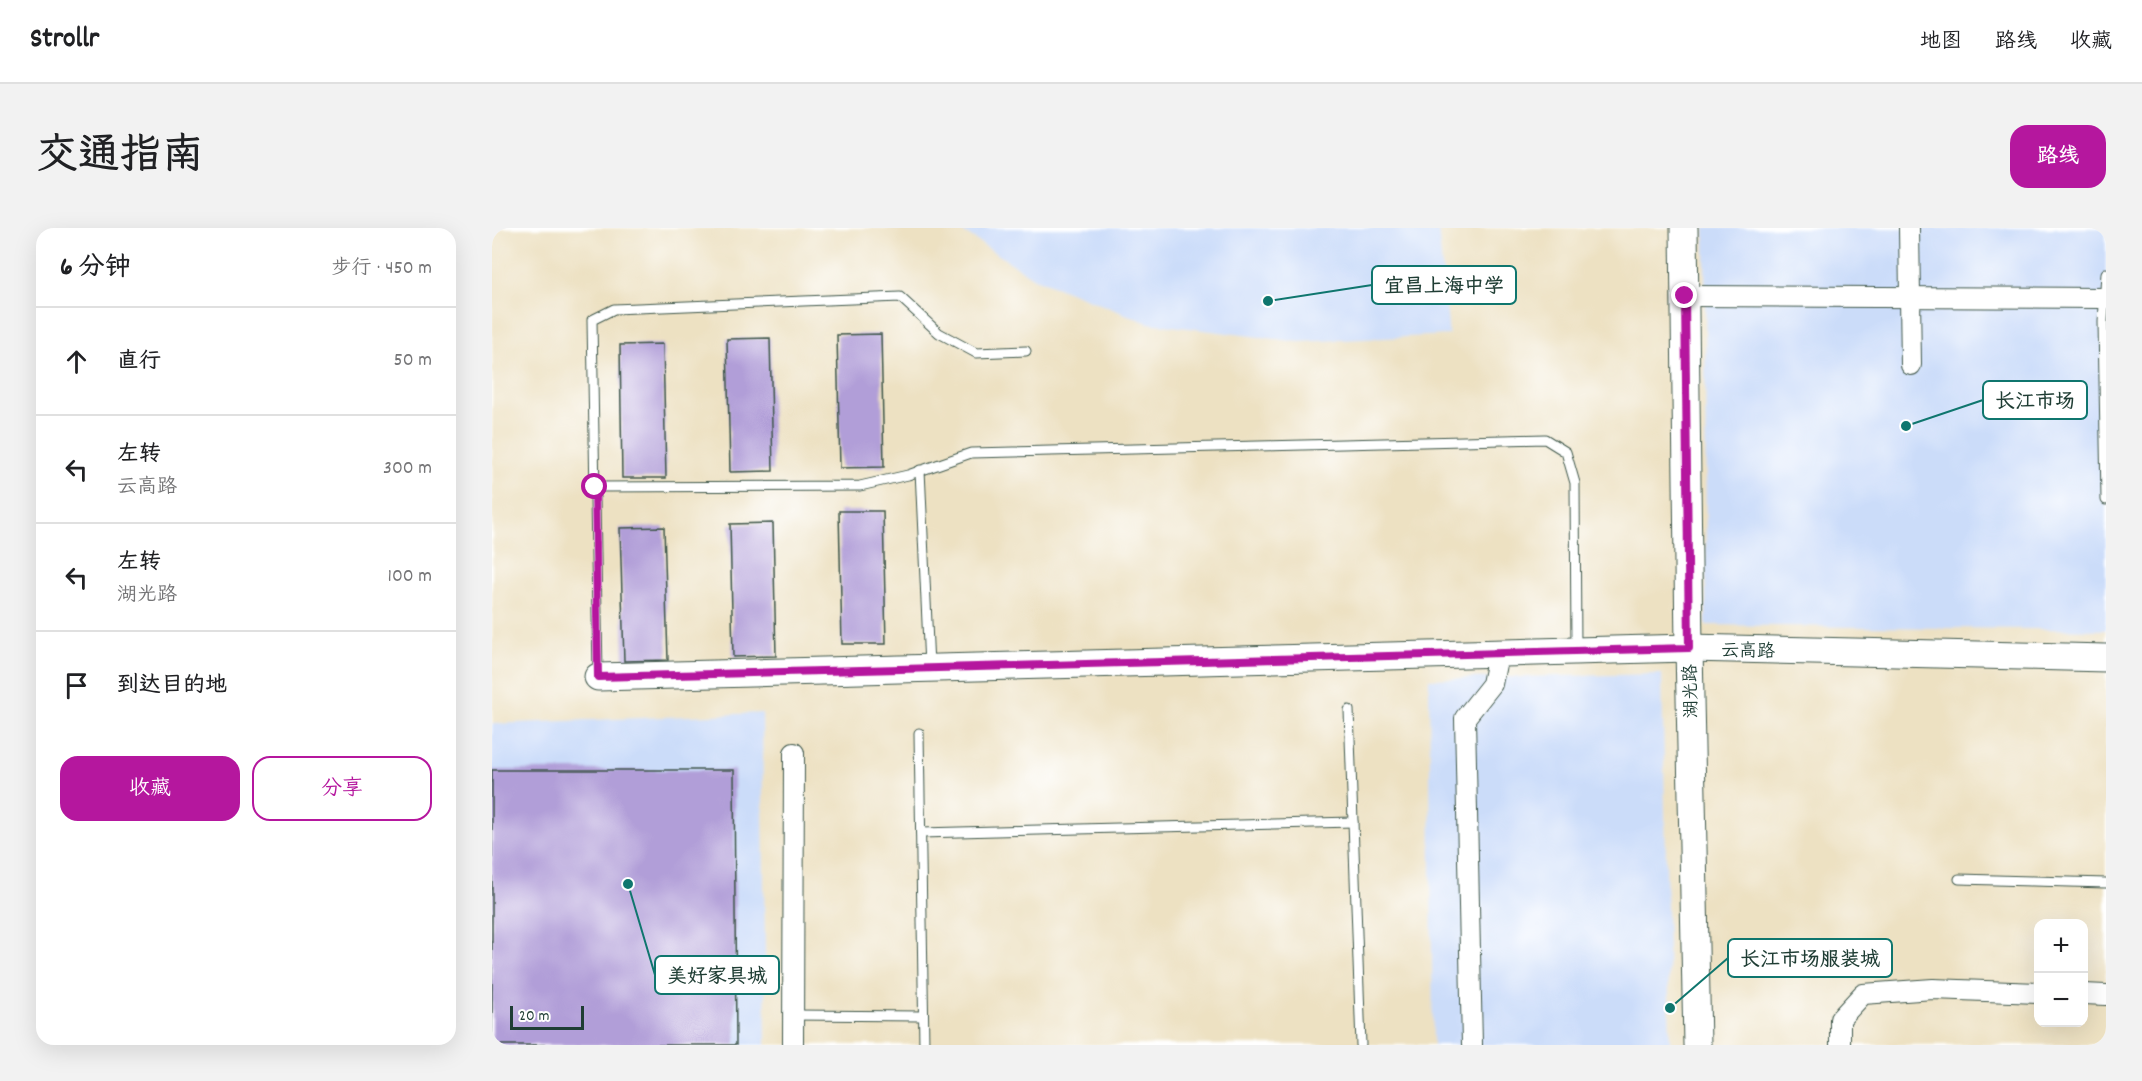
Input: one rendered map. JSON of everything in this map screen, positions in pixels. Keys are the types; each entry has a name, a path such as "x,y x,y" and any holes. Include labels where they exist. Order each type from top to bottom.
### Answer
{"street":[{"name":"湖光路","path":"1684,228 1697,1045"},
{"path":"1909,228 1911,365"},
{"path":"1685,296 2104,298"},
{"name":"云高路","path":"598,677 1689,648 2106,658"},
{"path":"1472,1045 1465,718 1492,684 1498,654"},
{"path":"793,1045 794,753"},
{"path":"1840,1045 1840,1019 1863,994 1933,989 2034,993"},
{"path":"2088,994 2106,995"}],"lane":[{"path":"2106,273 2103,322 2106,500"},
{"path":"598,677 592,320 614,309 900,297 939,333 976,353 1026,351"},
{"path":"595,487 860,486 971,453 1545,439 1566,452 1575,483 1576,652"},
{"path":"920,470 929,669"},
{"path":"1349,710 1361,1045"},
{"path":"919,733 924,1045"},
{"path":"921,833 1353,822"},
{"path":"1959,879 2106,883"},
{"path":"793,1015 923,1016"}],"shaded area":[{"path":"957,228 1438,228 1449,335 1299,342 1148,323 1034,278"},
{"path":"1705,228 2106,228 2106,630 1706,625"},
{"path":"1662,674 1670,1045 1433,1045 1429,679"},
{"path":"762,713 766,1045 492,1045 492,724"}],"building":[{"path":"881,334 884,467 840,468 837,335"},
{"path":"770,338 773,471 730,472 727,339"},
{"path":"663,344 666,478 622,478 620,345"},
{"path":"839,511 883,511 886,644 842,644"},
{"path":"773,523 776,656 733,657 730,524"},
{"path":"664,527 668,660 624,661 620,528"},
{"path":"492,770 734,770 736,1045 492,1045"}],"place":[{"name":"宜昌上海中学","path":"1268,301"},
{"name":"长江市场","path":"1906,426"},
{"name":"美好家具城","path":"628,884"},
{"name":"长江市场服装城","path":"1670,1008"}],"route":[{"path":"595,487 598,677 1689,648 1685,296"}]}
